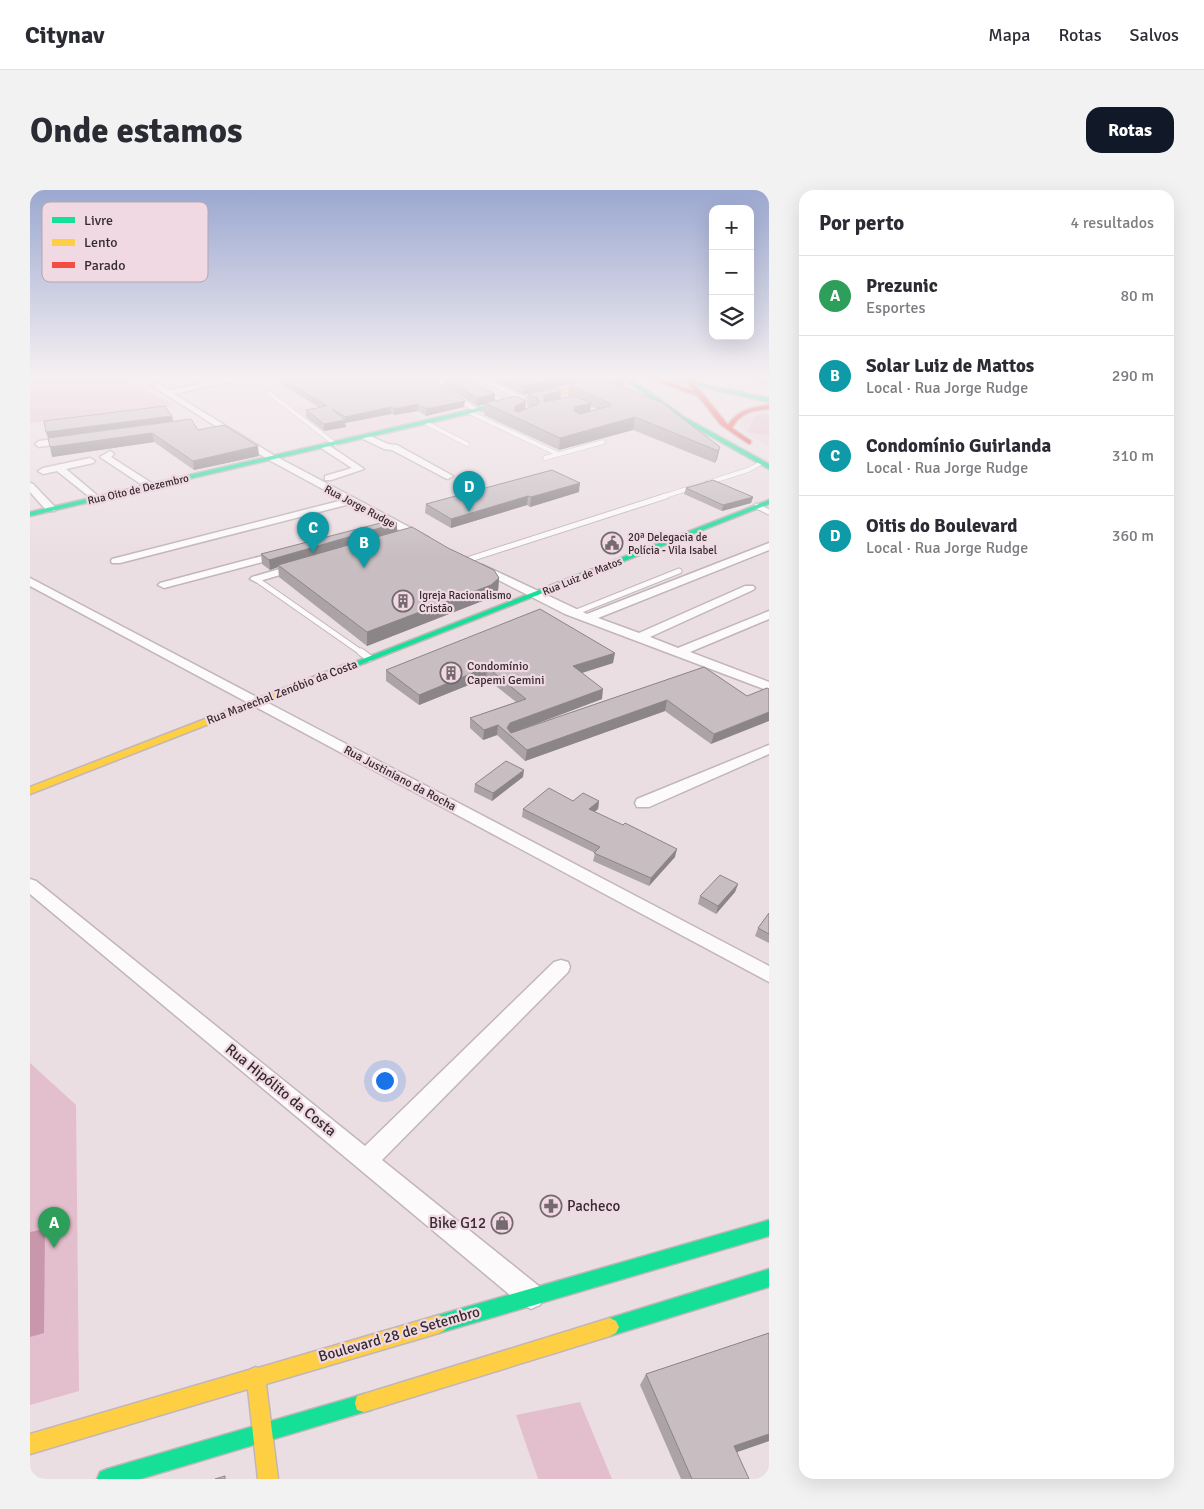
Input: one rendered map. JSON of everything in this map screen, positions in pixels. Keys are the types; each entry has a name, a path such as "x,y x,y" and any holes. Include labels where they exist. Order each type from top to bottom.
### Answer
{"street":[{"name":"Rua Jorge Rudge","path":"238,437 349,501 436,545"},
{"name":"Rua Oito de Dezembro","path":"30,514 365,437"},
{"path":"366,437 387,448 394,447 448,476"},
{"path":"716,437 765,465"},
{"path":"742,437 756,446"},
{"path":"39,444 77,439"},
{"path":"324,446 359,469 328,478"},
{"path":"110,454 104,457 150,486"},
{"path":"43,471 90,461"},
{"path":"59,468 96,499"},
{"path":"30,486 51,509"},
{"path":"116,561 349,501"},
{"name":"Rua Luiz de Matos","path":"535,596 769,502"},
{"path":"379,528 394,524"},
{"path":"394,538 413,533"},
{"path":"586,618 769,546"},
{"path":"164,585 295,550"},
{"path":"463,558 535,596 574,613 677,653 704,667 769,687"},
{"path":"256,579 311,563"},
{"name":"Rua Justiniano da Rocha","path":"30,581 769,976"},
{"path":"638,638 749,588"},
{"name":"Rua Marechal Zenóbio da Costa","path":"30,791 257,701 535,596"},
{"path":"677,653 769,615"},
{"path":"643,803 769,749"},
{"name":"Rua Hipólito da Costa","path":"30,884 531,1296"},
{"path":"366,1160 561,967"},
{"name":"Boulevard 28 de Setembro","path":"30,1444 256,1376 769,1228"},
{"path":"107,1479 262,1434 769,1278"},
{"path":"256,1376 268,1479"}],"lane":[{"path":"325,437 335,444"},
{"path":"454,437 467,444"},
{"path":"525,437 558,454"},
{"path":"545,458 603,442"},
{"path":"463,558 765,465"},
{"path":"757,506 769,512"},
{"path":"574,613 679,571"},
{"path":"256,579 369,658"}],"shaded area":[{"path":"329,437 346,437 333,440"},
{"path":"753,437 769,437 769,447"},
{"path":"30,1063 76,1105 79,1391 30,1405"},
{"path":"45,1229 44,1333 30,1337 30,1232"},
{"path":"580,1402 612,1479 538,1479 516,1415"}],"building":[{"path":"54,437 122,437 50,447 48,438"},
{"path":"158,437 244,437 258,446 193,461"},
{"path":"684,437 707,437 720,447 718,451"},
{"path":"552,470 580,483 451,519 426,504"},
{"path":"713,480 753,497 723,505 686,488"},
{"path":"392,520 397,523 269,560 261,554"},
{"path":"412,527 448,548 494,570 499,578 491,585 367,632 278,565"},
{"path":"540,609 615,653 573,666 603,689 510,723 507,728 511,733 704,667 747,696 767,688 769,689 769,712 714,734 667,700 527,750 498,725 484,730 470,718 526,699 487,667 419,695 386,670"},
{"path":"506,761 524,770 493,793 475,784"},
{"path":"549,788 573,801 583,793 599,801 589,809 623,825 625,823 677,849 651,878 594,853 600,847 523,809"},
{"path":"720,875 738,884 718,906 700,896"},
{"path":"769,913 769,934 758,928"},
{"path":"769,1333 769,1434 734,1446 749,1479 692,1479 646,1374"}],"traffic: fast":[{"path":"30,514 361,437"},
{"path":"716,437 769,467"},
{"path":"349,666 769,502"},
{"path":"439,1324 769,1228"},
{"path":"610,1327 769,1278"},
{"path":"107,1479 364,1403"}],"traffic: slow":[{"path":"30,791 349,666"},
{"path":"30,1444 439,1324"},
{"path":"364,1403 610,1327"},
{"path":"256,1376 268,1479"}],"traffic: jam":[{"path":"742,437 749,442"}],"place":[{"name":"Oitis do Boulevard","path":"469,512"},
{"name":"20ª Delegacia de Polícia - Vila Isabel","path":"612,543"},
{"name":"Condomínio Guirlanda","path":"313,553"},
{"name":"Solar Luiz de Mattos","path":"364,568"},
{"name":"Igreja Racionalismo Cristão","path":"403,601"},
{"name":"Condomínio Capemi Gemini","path":"451,673"},
{"name":"Pacheco","path":"551,1206"},
{"name":"Bike G12","path":"502,1223"},
{"name":"Prezunic","path":"54,1248"}]}
